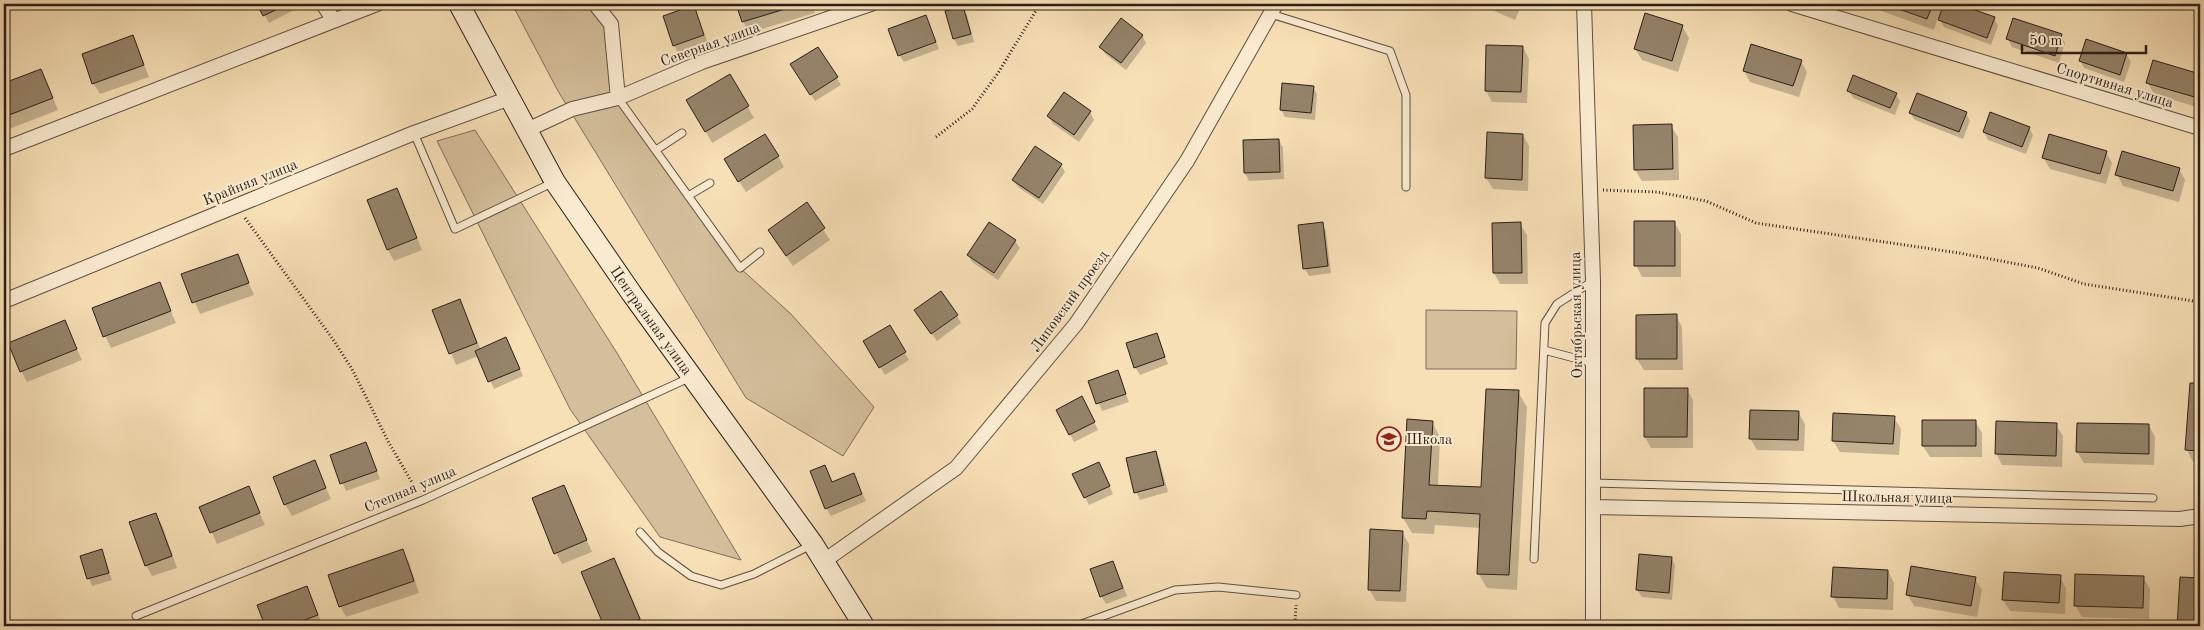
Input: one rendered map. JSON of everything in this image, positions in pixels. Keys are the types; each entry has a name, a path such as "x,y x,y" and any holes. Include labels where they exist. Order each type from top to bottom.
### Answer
{"main road":[{"name":"Центральная улица","path":"459,4 555,182 818,553 864,626"}],"street":[{"path":"323,4 333,19"},
{"path":"4,149 333,19 377,4"},
{"path":"595,4 611,24 618,98"},
{"name":"Северная улица","path":"527,130 572,110 618,98 702,62 871,4"},
{"name":"Октябрьская улица","path":"1584,4 1593,281 1592,483 1594,626"},
{"name":"Спортивная улица","path":"1792,4 2200,128"},
{"name":"Липовский проезд","path":"818,553 956,468 1076,324 1187,162 1274,9"},
{"name":"Крайняя улица","path":"4,301 414,133 510,98"},
{"name":"Школьная улица","path":"1593,507 2180,519 2200,516"}],"lane":[{"path":"1274,9 1390,51 1406,95 1406,187"},
{"path":"618,98 740,268 760,252"},
{"path":"414,133 455,229 555,182"},
{"path":"656,150 682,133"},
{"path":"688,196 710,183"},
{"path":"1534,559 1545,323 1556,304 1593,281"},
{"path":"1544,350 1594,363"},
{"name":"Степная улица","path":"136,616 423,500 691,376"},
{"path":"1592,483 2152,498"},
{"path":"640,532 658,552 691,576 721,585 818,553"},
{"path":"1076,626 1175,590 1218,587 1296,595"}],"path":[{"path":"936,137 972,109 998,74 1040,4"},
{"path":"1590,190 1657,192 1706,201 1756,223 1959,253 2038,268 2084,284 2200,302"},
{"path":"236,205 332,338 352,369 389,443 423,500"},
{"path":"1292,626 1295,624 1296,595"}],"shaded area":[{"path":"512,4 595,4 611,24 618,98 740,268 791,314 874,407 843,456 746,398 558,91"},
{"path":"475,130 617,353 741,560 660,537 570,409 437,141"},
{"path":"1426,310 1517,311 1516,369 1426,369"}],"building":[{"path":"257,4 288,4 263,16"},
{"path":"736,4 802,4 742,22"},
{"path":"1496,4 1511,4 1509,9"},
{"path":"1885,4 1933,4 1927,19"},
{"path":"1944,4 1958,4 1995,17 1987,38 1938,20"},
{"path":"694,5 704,35 673,46 663,16"},
{"path":"963,6 971,34 953,39 945,11"},
{"path":"1645,13 1683,25 1672,61 1634,49"},
{"path":"926,15 936,42 898,56 888,29"},
{"path":"1121,18 1143,35 1121,63 1099,47"},
{"path":"2013,18 2062,34 2055,56 2006,39"},
{"path":"133,35 144,65 92,84 82,54"},
{"path":"2086,39 2127,53 2120,75 2079,61"},
{"path":"1751,44 1802,60 1793,86 1743,71"},
{"path":"1486,45 1523,46 1521,92 1485,91"},
{"path":"818,47 838,77 810,95 790,64"},
{"path":"2153,60 2200,74 2198,98 2146,83"},
{"path":"41,69 53,98 4,117 4,83"},
{"path":"730,74 749,106 705,132 686,100"},
{"path":"1853,75 1897,93 1890,108 1847,91"},
{"path":"1282,83 1314,86 1311,113 1280,110"},
{"path":"1064,92 1091,111 1074,135 1047,116"},
{"path":"1917,93 1967,112 1959,132 1909,113"},
{"path":"1990,112 2030,127 2022,147 1983,132"},
{"path":"1672,124 1673,169 1634,170 1633,125"},
{"path":"1487,132 1523,134 1522,180 1485,178"},
{"path":"765,134 779,156 738,182 724,159"},
{"path":"2049,134 2107,151 2100,174 2042,158"},
{"path":"1279,139 1280,172 1244,173 1243,140"},
{"path":"1035,146 1062,164 1039,198 1012,180"},
{"path":"2122,151 2180,168 2173,191 2115,175"},
{"path":"397,188 417,238 387,250 367,200"},
{"path":"807,202 825,228 786,256 768,230"},
{"path":"1634,221 1675,221 1675,266 1634,266"},
{"path":"989,222 1016,240 994,273 967,255"},
{"path":"1323,222 1328,266 1303,269 1298,225"},
{"path":"1521,222 1522,273 1493,273 1492,223"},
{"path":"238,254 249,283 192,303 181,274"},
{"path":"160,282 171,311 103,337 92,308"},
{"path":"941,291 958,315 931,334 914,310"},
{"path":"460,299 477,343 449,354 432,310"},
{"path":"1677,314 1677,359 1636,359 1636,315"},
{"path":"65,320 77,349 20,372 8,343"},
{"path":"890,325 906,352 879,368 863,341"},
{"path":"1157,333 1165,357 1134,368 1126,343"},
{"path":"506,337 520,369 488,382 475,351"},
{"path":"1118,370 1126,394 1096,404 1088,381"},
{"path":"2190,383 2200,383 2200,451 2185,450"},
{"path":"1644,388 1688,388 1687,437 1644,437"},
{"path":"1486,389 1519,390 1509,575 1477,574 1480,514 1427,511 1426,519 1402,518 1407,419 1433,421 1429,485 1481,487"},
{"path":"1082,396 1095,422 1069,435 1056,410"},
{"path":"1750,410 1799,411 1798,440 1749,439"},
{"path":"1833,413 1895,416 1893,444 1832,441"},
{"path":"1922,420 1976,420 1976,446 1922,446"},
{"path":"1996,421 2057,423 2056,456 1995,454"},
{"path":"2077,423 2149,424 2149,454 2076,452"},
{"path":"366,442 377,471 340,484 330,455"},
{"path":"1156,451 1164,485 1134,493 1126,458"},
{"path":"315,460 326,488 284,505 273,477"},
{"path":"1099,462 1110,486 1084,498 1072,474"},
{"path":"825,465 832,482 854,473 862,494 825,509 810,471"},
{"path":"564,485 587,540 554,554 532,498"},
{"path":"249,486 260,513 210,533 199,507"},
{"path":"156,513 172,556 145,566 129,522"},
{"path":"1370,529 1403,531 1400,591 1368,590"},
{"path":"102,549 109,573 87,579 80,556"},
{"path":"403,549 414,581 339,607 328,575"},
{"path":"1639,554 1672,557 1669,593 1636,590"},
{"path":"614,558 640,619 622,626 604,626 581,572"},
{"path":"1113,561 1123,588 1100,597 1090,569"},
{"path":"1911,566 1976,577 1971,606 1906,595"},
{"path":"1833,567 1888,570 1887,599 1831,597"},
{"path":"2004,572 2061,575 2059,603 2002,600"},
{"path":"2075,574 2144,576 2143,608 2074,606"},
{"path":"2180,577 2200,578 2200,626 2177,626"},
{"path":"307,586 318,615 288,626 265,626 257,605"}],"place":[{"name":"Школа","path":"1389,439"}]}
